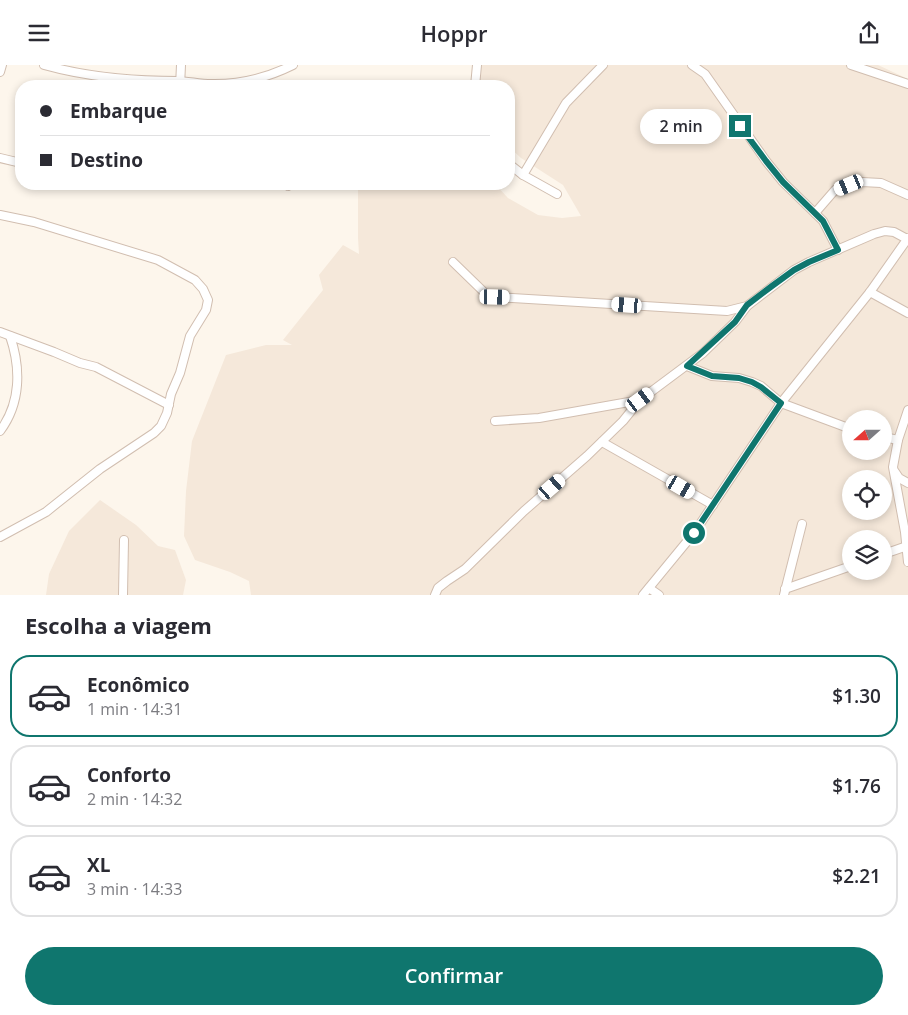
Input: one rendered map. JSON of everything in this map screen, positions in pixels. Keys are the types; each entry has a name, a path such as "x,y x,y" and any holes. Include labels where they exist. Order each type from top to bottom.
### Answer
{"street":[{"path":"0,72 2,65"},
{"path":"44,65 67,72 136,80"},
{"path":"180,80 181,65"},
{"path":"248,80 293,65"},
{"path":"475,80 476,65"},
{"path":"523,175 566,103 602,65"},
{"path":"692,65 705,75 783,182 823,221 838,250"},
{"path":"852,65 908,84"},
{"path":"0,158 15,162"},
{"path":"515,169 557,193"},
{"path":"815,213 835,190 862,182 881,183 908,195"},
{"path":"0,215 34,222 158,260 195,280 203,289 208,300 206,310 190,336 161,426 154,433 100,469 46,512 0,537"},
{"path":"435,595 438,589 465,569 524,511 602,442 640,400 687,366 735,322 747,305 794,270 838,250 885,231 894,232 908,239 870,291 781,403 713,505 678,553 643,595"},
{"path":"453,262 480,289 488,295 495,297 727,311 747,305"},
{"path":"870,291 908,313"},
{"path":"0,332 80,363 96,367 169,405"},
{"path":"0,431 8,420 16,399 16,353 10,336"},
{"path":"687,366 712,376 739,378 752,382 781,403 842,426"},
{"path":"495,421 539,417 640,400"},
{"path":"908,410 898,440 893,467 907,546 908,562"},
{"path":"892,439 898,440"},
{"path":"602,442 713,505"},
{"path":"895,472 908,483"},
{"path":"784,592 802,524"},
{"path":"123,595 124,540"},
{"path":"892,552 907,546"},
{"path":"784,592 842,569"},
{"path":"648,588 659,595"}],"shaded area":[{"path":"479,65 878,65 908,79 908,595 251,595 249,581 230,572 195,560 184,536 186,491 192,441 226,355 266,345 292,345 283,340 323,290 319,275 343,245 359,254 358,190 501,190 508,198 538,215 562,218 581,216 563,185 515,152 515,80 480,80"},
{"path":"100,500 136,525 158,546 175,550 186,580 183,595 46,595 49,574 69,531"}],"route":[{"path":"694,533 781,403 752,382 739,378 712,376 687,366 735,322 747,305 794,270 838,250 823,221 783,182 740,126"}]}
